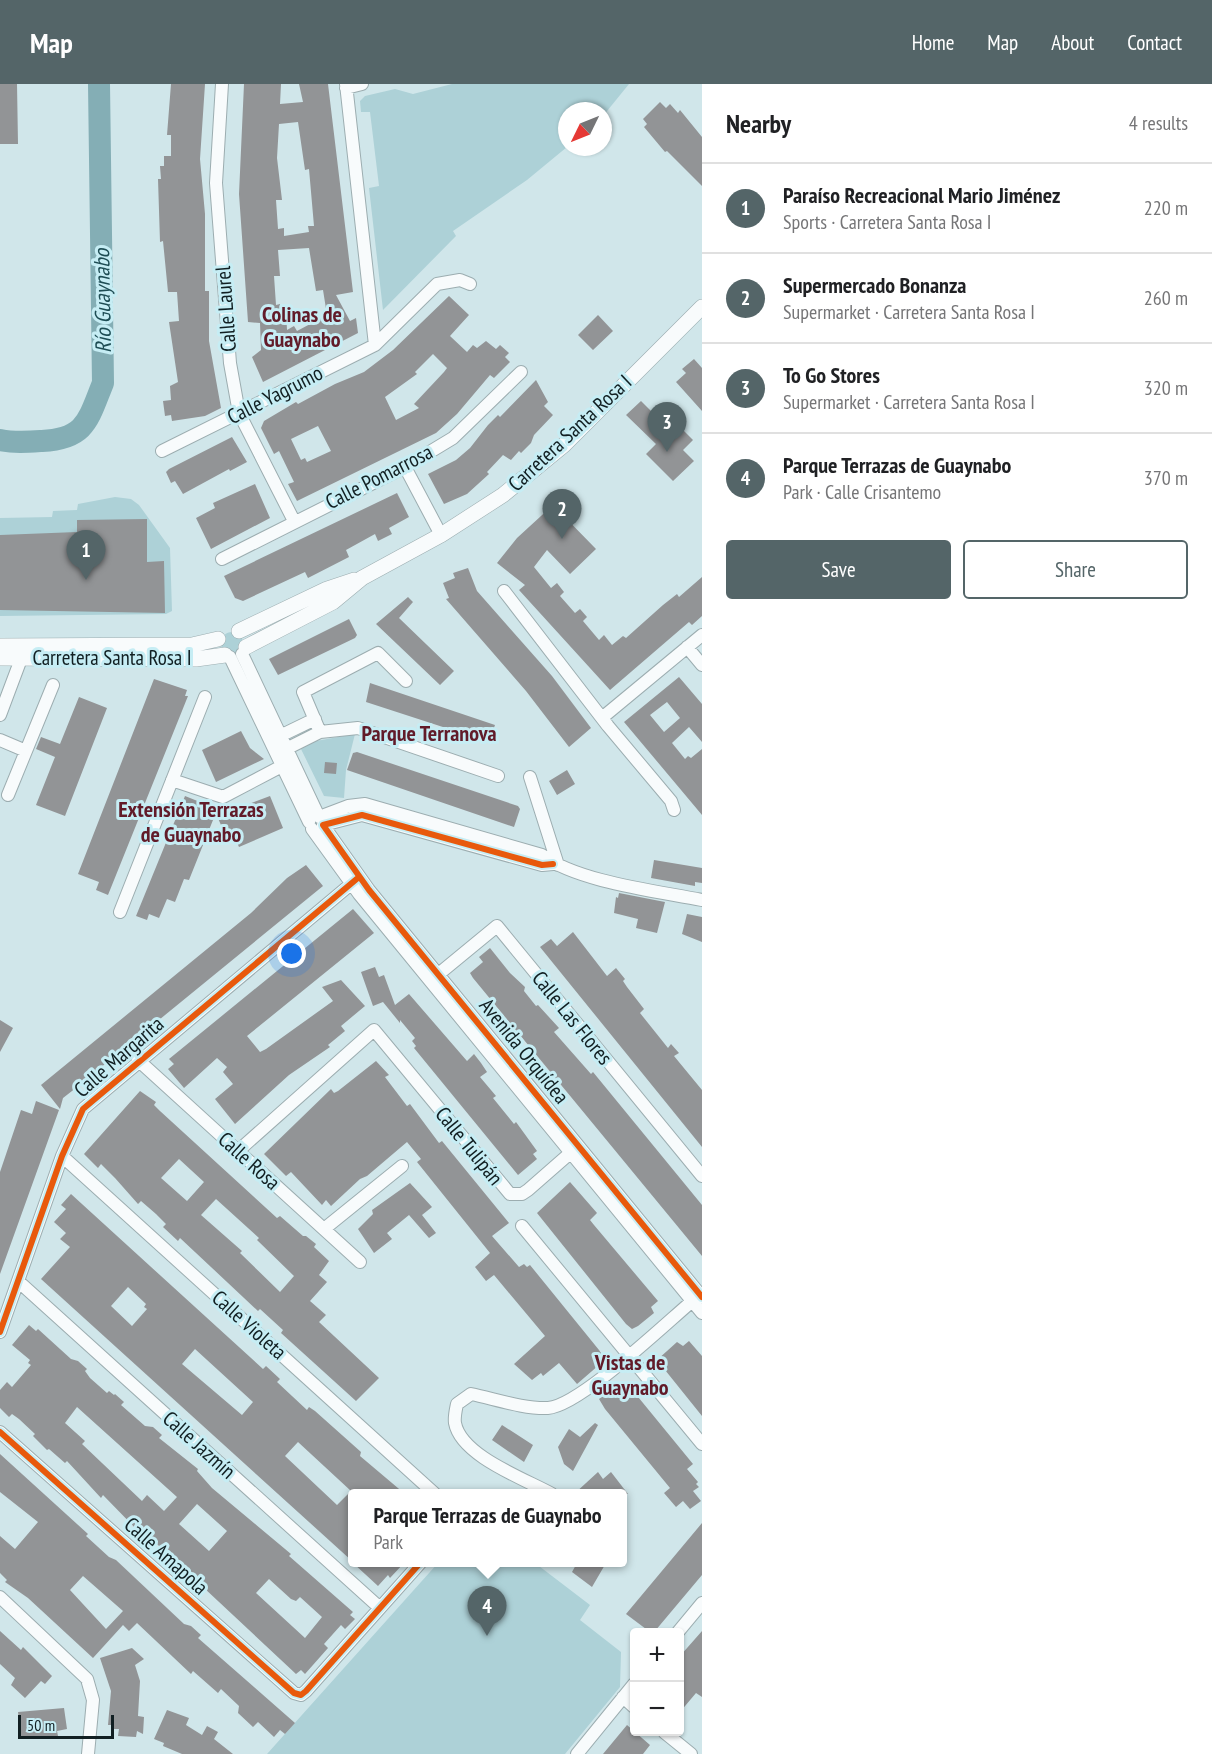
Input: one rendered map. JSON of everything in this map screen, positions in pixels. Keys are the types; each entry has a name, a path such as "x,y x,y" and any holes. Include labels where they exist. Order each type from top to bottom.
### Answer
{"street":[{"name":"Calle Laurel","path":"222,84 216,183 230,363 239,413 294,521"},
{"path":"362,84 346,86 375,345"},
{"name":"Calle Yagrumo","path":"162,450 375,345 437,284 460,280 470,284"},
{"name":"Carretera Santa Rosa I","path":"0,658 196,659 236,654 333,602 362,578 441,535 503,495 564,445 702,307"},
{"name":"Calle Pomarrosa","path":"222,559 405,467 453,438 520,372"},
{"path":"405,467 441,535"},
{"name":"Carretera Santa Rosa I","path":"239,631 327,589 362,578"},
{"path":"504,591 671,801 674,810"},
{"path":"228,630 239,631 245,636 236,654 219,648 218,639 228,630"},
{"path":"603,717 702,634"},
{"name":"Carretera Santa Rosa I","path":"0,646 192,645 218,639"},
{"path":"687,647 702,665"},
{"path":"320,732 303,692 378,653 406,681"},
{"name":"Avenida Orquídea","path":"236,654 280,736 316,823"},
{"name":"Avenida Orquídea","path":"236,654 282,766 316,823 355,881 698,1297 702,1313"},
{"path":"0,715 21,659"},
{"path":"8,795 52,685"},
{"path":"120,912 205,697"},
{"path":"280,736 315,719"},
{"path":"286,749 320,732 358,728 498,776"},
{"path":"0,740 26,751"},
{"path":"172,780 219,797 282,766"},
{"path":"530,777 556,865"},
{"path":"316,823 359,803 542,855 556,865 598,878 702,900"},
{"name":"Calle Margarita","path":"0,1332 82,1109 355,881"},
{"name":"Calle Las Flores","path":"435,977 496,926 702,1176"},
{"name":"Calle Tulipán","path":"238,1151 374,1030 510,1194 522,1194 528,1190 575,1149"},
{"name":"Calle Rosa","path":"138,1060 360,1262"},
{"name":"Calle Violeta","path":"63,1156 429,1489"},
{"path":"324,1229 402,1166"},
{"path":"522,1226 702,1444"},
{"name":"Calle Jazmín","path":"18,1281 380,1608"},
{"path":"543,1489 482,1457 469,1446 455,1423 457,1404 471,1394 545,1408 557,1407 579,1396 698,1297"},
{"name":"Calle Amapola","path":"0,1432 294,1693 301,1695 380,1608"},
{"path":"380,1608 417,1567"},
{"path":"0,1598 87,1678 92,1689 93,1700 88,1754"},
{"path":"681,1628 702,1603"},
{"path":"577,1754 630,1689"},
{"path":"623,1697 630,1703"},
{"path":"670,1736 691,1754"}],"shaded area":[{"path":"452,84 629,84 612,105 612,102 558,102 558,154 527,180 453,231 456,236 383,310 369,188 379,186 370,112 361,112 360,101 365,96 395,89 413,94"},
{"path":"115,497 131,499 139,505 170,548 172,611 166,614 0,616 0,518 52,517 53,511 77,510 78,504"},
{"path":"232,632 240,635 243,643 240,651 232,654 224,651 221,643 224,635"},
{"path":"355,734 346,770 344,798 324,796 301,749 316,741"},
{"path":"434,1567 540,1567 590,1605 580,1620 621,1652 620,1687 565,1754 267,1754"}],"building":[{"path":"0,84 17,84 18,144 0,144"},
{"path":"171,84 205,84 200,159 205,214 205,291 209,291 209,341 221,408 205,416 172,421 171,415 165,416 163,401 171,400 170,386 178,382 169,322 179,321 177,292 168,292 163,241 160,242 158,179 161,179 160,166 164,166 164,156 171,156 171,135 167,135"},
{"path":"244,84 281,84 280,104 303,102 299,84 328,84 353,292 336,295 350,321 356,318 358,333 263,382 252,357 261,350 260,323 248,322 239,194","holes":["298,122 305,170 309,169 314,226 308,226 309,232 284,236 284,228 278,229 276,200 282,200 277,158 279,124","309,248 316,291 323,290 327,315 297,331 294,326 287,330 286,310 280,310 280,304 276,305 274,276 280,276 278,250"]},
{"path":"660,102 666,108 670,104 678,113 680,110 702,137 702,186 667,151 665,152 644,127 647,124 643,119"},
{"path":"449,296 469,315 450,336 467,352 473,345 477,348 486,341 496,349 500,345 509,353 505,357 510,362 494,378 490,375 457,414 436,433 297,501 288,484 294,482 279,451 274,454 261,428 264,421 296,402 298,404 335,384 364,372 393,350","holes":["433,354 447,368 414,404 419,408 396,420 385,397 417,374 415,372","318,426 331,451 307,462 305,458 301,460 291,439"]},
{"path":"598,315 613,331 593,350 578,335"},
{"path":"694,359 702,368 702,411 676,382 686,373 682,369"},
{"path":"536,380 548,402 544,406 553,415 521,453 519,451 511,460 503,455 487,472 489,474 467,494 444,504 428,474 456,460 470,448 488,425 498,415 500,417"},
{"path":"641,401 670,430 676,423 693,440 683,450 694,461 673,481 646,454 656,444 626,415"},
{"path":"232,437 247,462 183,494 175,481 171,483 166,472 169,469"},
{"path":"255,484 270,518 211,549 196,518 215,508 213,503"},
{"path":"397,493 409,517 389,528 392,534 378,541 375,534 346,550 349,557 308,578 305,572 243,601 235,598 224,576"},
{"path":"553,505 596,549 570,574 547,550 534,567 551,588 557,583 564,592 560,596 575,613 580,609 587,617 583,621 599,640 604,635 612,645 623,636 626,638 663,605 677,594 679,597 702,577 702,616 692,625 689,622 610,690 519,590 525,585 497,563 517,538"},
{"path":"147,519 147,562 164,561 165,613 0,610 0,535 77,532 77,520"},
{"path":"468,568 477,591 552,676 591,728 569,747 526,691 446,599 449,598 443,583 455,578 453,573"},
{"path":"408,597 413,602 399,618 454,671 440,685 376,624"},
{"path":"349,619 357,635 355,638 278,675 269,659"},
{"path":"679,677 702,704 702,742 689,727 672,743 685,759 688,756 691,758 702,749 702,815 624,722","holes":["667,702 680,718 664,732 650,715"]},
{"path":"154,679 187,690 185,696 188,696 108,895 96,890 99,882 78,874"},
{"path":"370,683 495,725 489,742 366,702"},
{"path":"79,697 107,708 65,816 36,805 55,757 36,749 41,737 60,744"},
{"path":"241,731 250,748 264,759 216,782 202,750"},
{"path":"357,752 518,806 520,809 514,827 347,770 353,753"},
{"path":"325,762 337,763 336,774 324,773"},
{"path":"567,770 575,784 557,795 549,781"},
{"path":"185,796 205,804 201,810 215,815 189,880 184,879 175,902 167,899 159,918 149,914 147,920 136,916"},
{"path":"270,796 283,828 239,847 235,838 228,841 217,816"},
{"path":"654,860 702,868 702,883 695,882 695,886 651,878"},
{"path":"306,865 323,886 63,1098 60,1109 41,1085 251,913 287,878"},
{"path":"619,893 665,902 657,933 636,928 638,919 614,913 616,897 618,898"},
{"path":"353,909 374,933 247,1036 260,1052 266,1049 333,1001 322,987 341,980 365,1006 341,1026 345,1031 328,1045 330,1047 289,1075 235,1124 215,1099 233,1084 223,1072 227,1067 217,1058 184,1088 168,1069 174,1064 169,1059"},
{"path":"687,914 702,917 702,942 682,934"},
{"path":"573,932 607,976 616,968 625,979 623,981 644,1009 640,1013 668,1048 671,1044 679,1053 674,1056 702,1090 702,1147 540,947 551,939 557,946"},
{"path":"490,948 510,973 525,987 524,991 536,1006 538,1005 559,1028 554,1032 591,1074 593,1072 702,1205 702,1256 473,978 470,973 483,962 479,957"},
{"path":"375,967 379,977 384,975 395,1005 409,994 467,1061 474,1054 481,1063 487,1072 480,1077 496,1096 493,1098 514,1124 516,1122 537,1151 533,1154 537,1159 518,1175 414,1048 416,1046 412,1041 415,1038 400,1020 400,1023 383,1002 373,1006 361,972"},
{"path":"0,1020 13,1028 0,1052"},
{"path":"376,1061 389,1075 385,1077 407,1106 410,1104 439,1143 442,1141 509,1223 492,1236 519,1267 524,1264 527,1267 530,1265 603,1356 599,1365 577,1384 559,1363 543,1376 541,1373 532,1380 514,1364 545,1336 494,1275 486,1281 475,1267 490,1253 417,1162 421,1159 407,1142 367,1176 360,1179 331,1206 326,1200 322,1205 291,1172 286,1176 264,1154 331,1089 334,1093 338,1091"},
{"path":"140,1091 156,1102 154,1105 160,1111 277,1218 280,1216 316,1244 314,1247 329,1261 319,1275 327,1282 310,1301 326,1315 319,1322 379,1378 356,1401 281,1333 283,1330 260,1309 258,1311 180,1238 178,1241 163,1227 166,1224 156,1214 141,1201 138,1204 101,1164 98,1168 84,1154","holes":["179,1159 204,1182 187,1201 161,1178","216,1199 259,1238 257,1240 294,1276 280,1292 240,1253 242,1251 201,1215"]},
{"path":"36,1101 59,1110 0,1274 0,1172 21,1110 32,1114"},
{"path":"570,1182 597,1213 590,1220 658,1301 651,1307 654,1313 632,1329 537,1213"},
{"path":"410,1183 432,1207 422,1215 436,1233 429,1238 409,1215 387,1233 392,1239 374,1253 358,1229 373,1214 372,1210"},
{"path":"71,1194 263,1369 266,1366 280,1379 277,1382 307,1410 309,1407 315,1411 361,1452 360,1456 399,1489 349,1489 298,1442 285,1456 337,1505 348,1494 348,1557 41,1279 70,1247 60,1239 66,1233 54,1222 66,1209 61,1205","holes":["128,1287 146,1304 144,1307 147,1309 132,1326 111,1306","195,1349 253,1402 242,1415 182,1364"]},
{"path":"29,1325 36,1331 38,1329 71,1359 78,1361 87,1369 85,1371 90,1378 107,1393 109,1391 115,1394 124,1402 121,1405 145,1426 153,1427 162,1435 159,1438 198,1469 197,1471 212,1488 291,1554 289,1556 353,1612 350,1615 355,1619 345,1629 341,1625 324,1644 328,1648 305,1674 301,1670 296,1674 143,1531 141,1534 103,1495 101,1498 67,1461 65,1463 49,1449 47,1450 33,1436 35,1434 19,1419 12,1414 9,1417 0,1408 0,1390 7,1382 12,1387 31,1365 28,1363 30,1360 12,1345","holes":["77,1407 177,1497 164,1511 147,1495 142,1501 82,1444 85,1441 65,1423","197,1504 227,1531 209,1551 179,1524","269,1579 291,1599 296,1601 300,1597 322,1617 305,1638 256,1593"]},
{"path":"689,1341 702,1356 702,1416 657,1360 677,1342 683,1346"},
{"path":"614,1387 621,1395 628,1390 632,1394 634,1392 693,1464 687,1469 698,1482 696,1484 699,1487 693,1491 701,1501 690,1509 683,1501 676,1507 664,1493 670,1488 605,1409 599,1399"},
{"path":"595,1423 598,1425 573,1471 564,1464 558,1447 569,1429 580,1437"},
{"path":"502,1425 533,1445 524,1462 492,1440"},
{"path":"0,1454 88,1534 86,1536 109,1557 116,1560 184,1624 191,1626 201,1635 198,1638 295,1723 285,1734 280,1730 274,1737 258,1722 253,1727 238,1713 239,1706 221,1689 218,1693 193,1671 191,1674 137,1623 129,1631 123,1625 93,1658 28,1598 5,1582 7,1580 0,1573 0,1536 15,1549 38,1522 0,1492","holes":["83,1576 123,1611 106,1629 70,1590"]},
{"path":"598,1472 603,1479 611,1472 624,1489 579,1489"},
{"path":"702,1523 702,1575 658,1628 645,1628 626,1614"},
{"path":"357,1567 400,1567 390,1578 388,1575 378,1586"},
{"path":"575,1567 604,1567 592,1587 572,1572"},
{"path":"0,1631 21,1650 23,1647 52,1676 45,1684 41,1681 25,1698 11,1685 15,1678 0,1664"},
{"path":"702,1631 702,1697 696,1693 684,1707 684,1682 684,1651"},
{"path":"132,1648 144,1659 135,1665 140,1681 138,1716 144,1717 143,1734 137,1731 136,1737 118,1736 119,1729 113,1729 114,1725 108,1725 111,1691 100,1658"},
{"path":"64,1708 67,1729 57,1731 58,1736 32,1739 31,1736 21,1737 18,1712"},
{"path":"167,1710 189,1718 186,1725 202,1735 207,1726 218,1732 214,1739 233,1754 182,1754 163,1746 164,1743 154,1739"},
{"path":"627,1725 630,1728 630,1736 640,1736 650,1745 643,1754 603,1754"}],"waterway":[{"name":"Río Guaynabo","path":"0,440 42,441 77,432 89,417 103,383 99,84"}],"cycle path":[{"path":"553,864 542,865 362,815 323,825 369,890 702,1297"},
{"path":"0,1332 62,1156 83,1109 359,877"},
{"path":"0,1432 294,1693 301,1695 306,1691 417,1567"}],"place":[{"name":"To Go Stores","path":"667,452"},
{"name":"Supermercado Bonanza","path":"562,539"},
{"name":"Paraíso Recreacional Mario Jiménez","path":"86,580"},
{"name":"Parque Terrazas de Guaynabo","path":"487,1636"}],"district":[{"name":"Colinas de Guaynabo","path":"302,326"},
{"name":"Parque Terranova","path":"429,733"},
{"name":"Extensión Terrazas de Guaynabo","path":"191,822"},
{"name":"Vistas de Guaynabo","path":"630,1374"}]}
